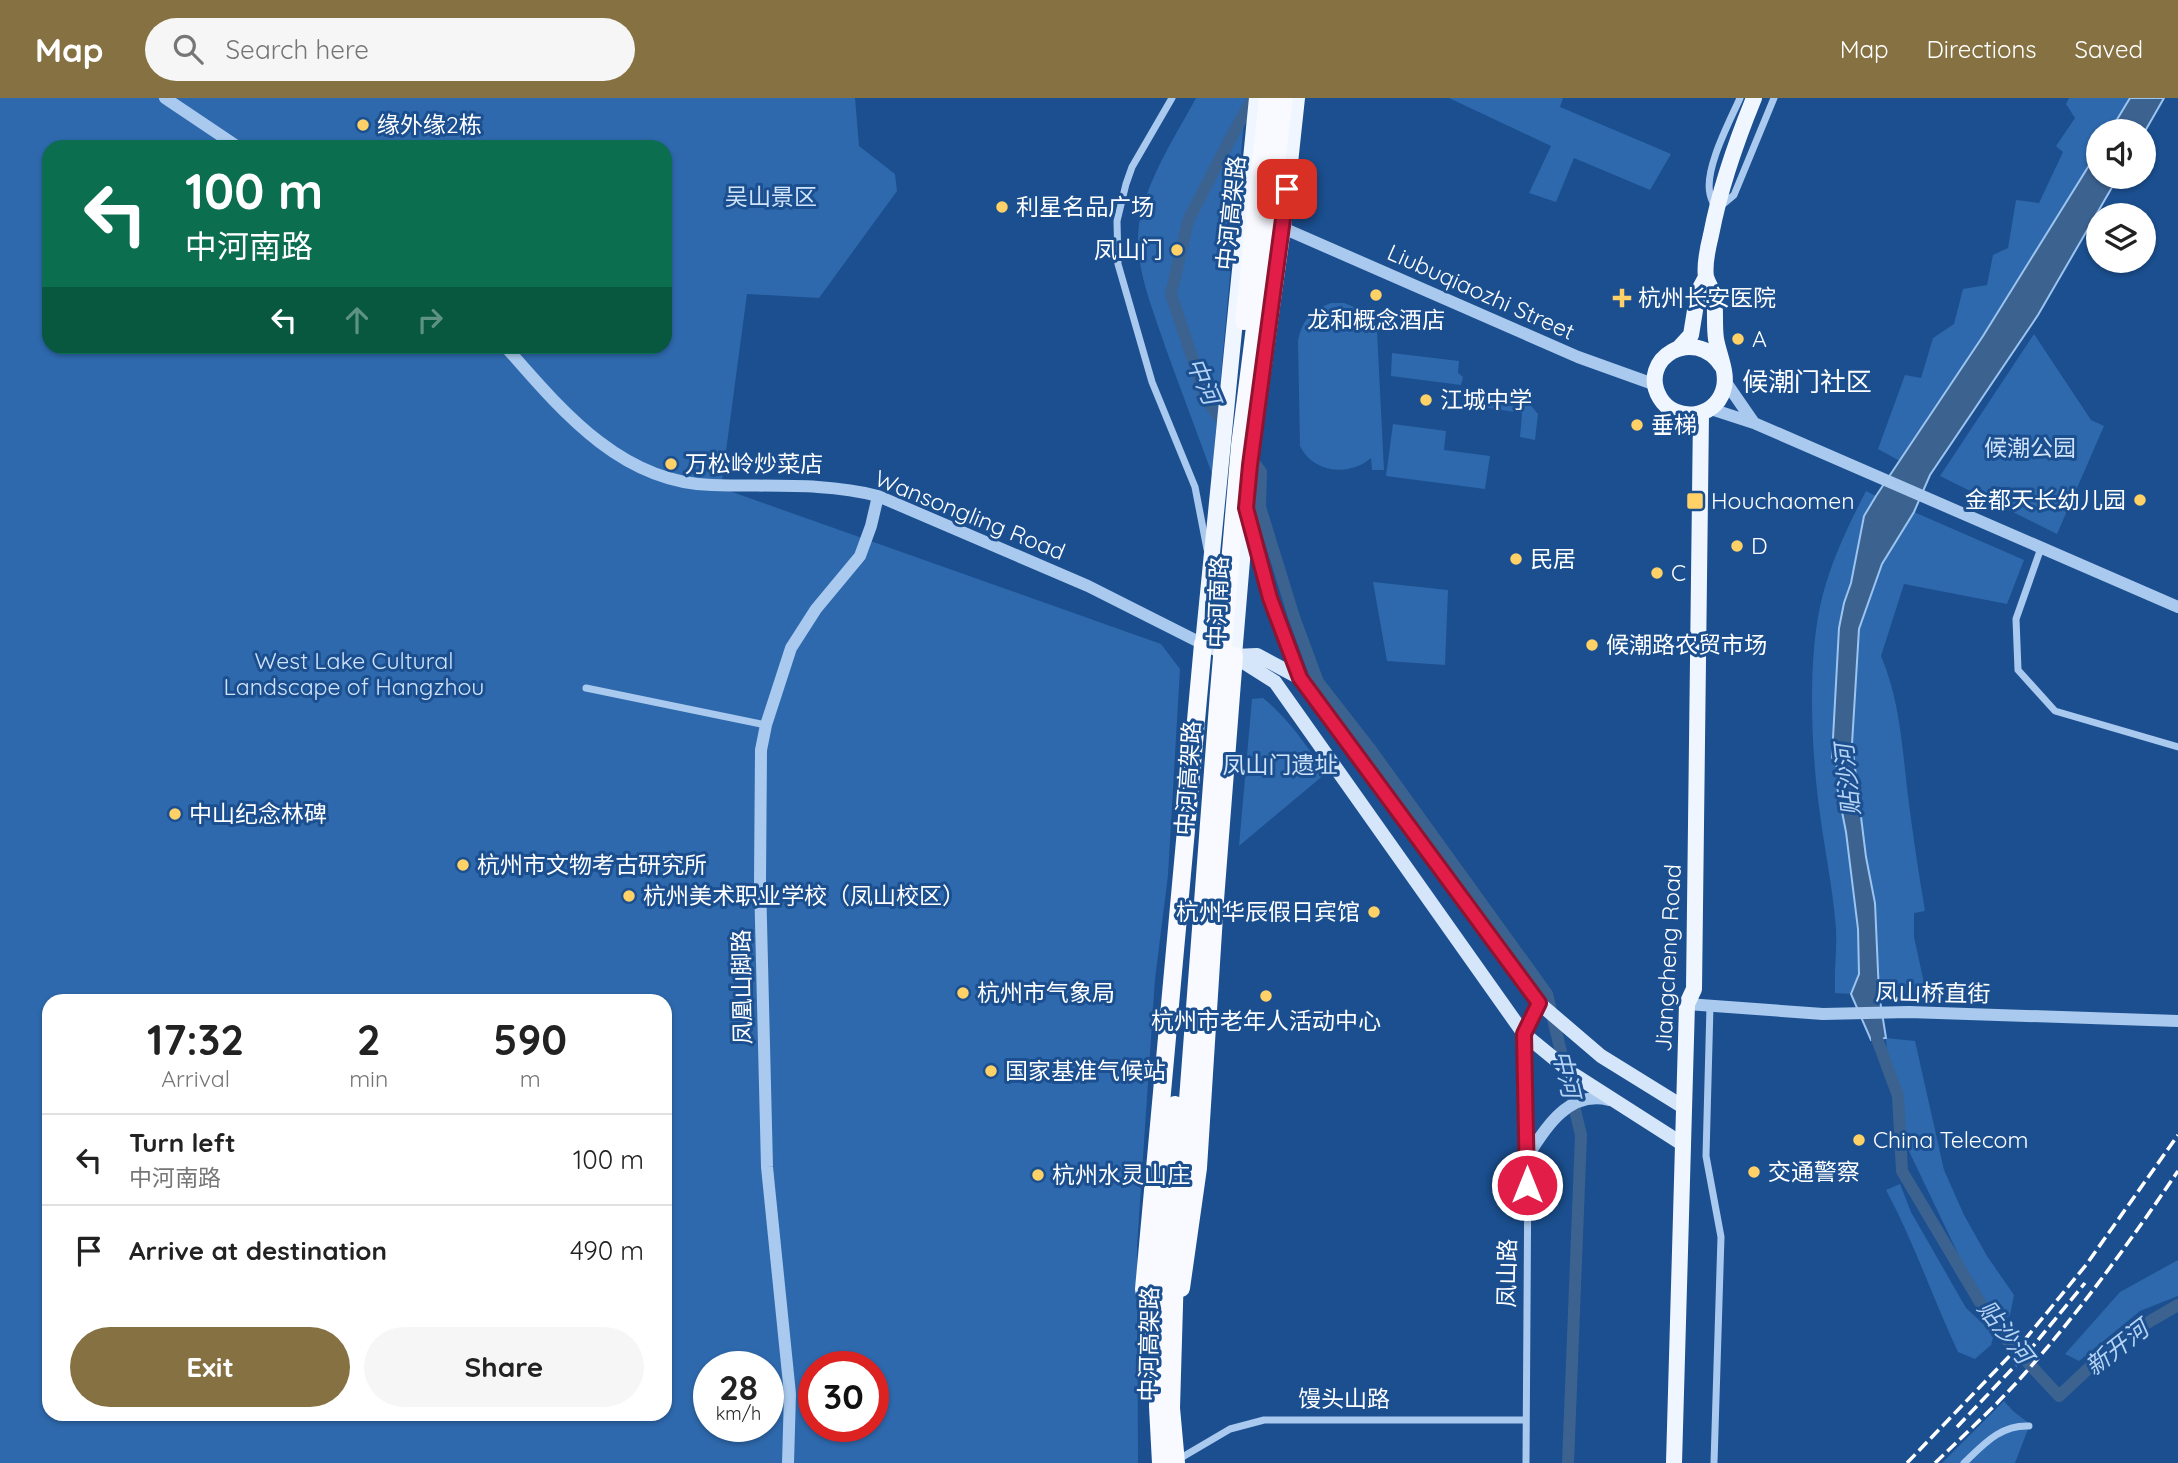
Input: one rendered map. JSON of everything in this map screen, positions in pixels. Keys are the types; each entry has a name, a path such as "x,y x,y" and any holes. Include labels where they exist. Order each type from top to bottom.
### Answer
{"highway":[{"name":"中河高架路","path":"1175,1463 1171,1408 1175,1271 1217,720 1240,446 1284,98"},
{"name":"中河高架路","path":"1161,1463 1158,1407 1160,1285 1248,284 1261,100"},
{"path":"1159,1355 1144,1289 1203,644"},
{"path":"1174,1315 1181,1291 1198,1168 1234,656"}],"main road":[{"name":"中河南路","path":"1297,98 1287,230 1250,465 1234,656 1275,682 1524,1034 1573,1074 1684,1145"},
{"path":"1679,348 1691,335 1698,292 1706,277 1716,210 1737,139 1754,98"},
{"name":"中河南路","path":"1203,644 1261,100"},
{"path":"1706,277 1714,294 1716,339 1723,373"},
{"path":"1706,411 1688,415 1666,406 1659,396 1656,373 1668,353 1689,346 1708,351 1723,373"},
{"name":"Jiangcheng Road","path":"1674,1463 1687,1004 1694,989 1706,411 1719,400 1723,373"},
{"name":"中河南路","path":"1246,508 1270,598 1300,678 1541,1006 1601,1056 1685,1108"},
{"path":"1203,644 1234,656 1257,655 1300,678"}],"street":[{"path":"165,98 228,140"},
{"path":"1172,98 1132,167 1126,184 1117,221 1118,264 1131,316 1153,382 1195,487 1210,567"},
{"path":"1740,98 1722,141 1710,183 1709,192 1716,210 1734,195 1774,98"},
{"name":"Liubuqiaozhi Street","path":"1287,230 1578,357 1656,384"},
{"name":"Wansongling Road","path":"512,354 578,424 606,448 652,474 700,485 809,487 858,491 878,496 1088,586 1203,644"},
{"path":"1723,373 1754,422"},
{"path":"1706,411 1754,422 2178,607"},
{"name":"凤凰山脚路","path":"788,1463 790,1394 767,1167 760,881 761,760 766,725 791,648 816,609 860,556 872,526 878,496"},
{"path":"2041,548 2016,619 2018,670 2055,711 2178,747"},
{"path":"586,688 766,725"},
{"name":"凤山桥直街","path":"1687,1004 1823,1014 1890,1013 2178,1021"},
{"name":"凤山路","path":"1526,1463 1528,1156 1524,1034 1541,1006"},
{"path":"1710,1006 1706,1156 1721,1237 1714,1463"},
{"path":"1528,1156 1544,1128 1582,1099 1597,1097 1619,1102"},
{"name":"馒头山路","path":"1175,1463 1198,1446 1230,1429 1264,1420 1525,1420"},
{"path":"1964,1463 1990,1438 2003,1430 2029,1426"}],"green space":[{"name":"West Lake Cultural Landscape of Hangzhou","path":"0,98 855,98 859,146 895,174 897,191 819,298 747,294 721,488 1161,644 1180,669 1168,875 1155,979 1137,1246 1138,1463 0,1463"},
{"path":"1196,98 1246,98 1212,474 1149,299 1138,248 1138,231 1145,199 1165,154"},
{"path":"1449,98 1563,98 1560,107 1671,154 1650,190 1574,158 1556,202 1529,193 1551,146"},
{"path":"2069,98 2130,98 2117,119 2086,119 2086,170 1983,336 1900,461 1878,449 1905,375 1921,378 1933,338 1954,324 1963,289 1987,285 1993,255 2008,248 2016,200 2039,203 2063,152 2056,146 2075,118 2066,104"},
{"path":"1331,303 1344,303 1359,309 1377,331 1384,470 1372,470 1371,458 1362,464 1342,470 1322,467 1313,462 1300,446 1298,341 1308,317"},
{"name":"候潮公园","path":"2034,334 2091,420 2104,426 2057,534 1940,476"},
{"path":"1392,353 1459,361 1458,373 1463,377 1461,385 1391,376"},
{"path":"1477,393 1527,401 1538,414 1535,440 1520,437 1522,413 1475,406"},
{"path":"1393,424 1446,431 1444,450 1490,456 1485,489 1386,476"},
{"path":"1866,491 1876,496 1864,516 1839,628 1832,757 1840,773 1837,786 1846,832 1858,929 1859,974 1851,994 1835,993 1836,929 1816,783 1812,700 1814,644 1823,594 1842,541"},
{"path":"1914,512 2024,560 2007,604 1904,584 1881,656 1899,721 1925,911 1914,913 1914,937 1926,992 1879,994 1875,903 1866,857 1852,744 1853,703 1859,629 1882,564"},
{"path":"1373,582 1448,590 1445,665 1387,661"},
{"name":"凤山门遗址","path":"1263,698 1290,724 1325,774 1239,846 1252,699"},
{"path":"1886,1038 1915,1041 1944,1170 1964,1215 1987,1256 2014,1295 2010,1315 1999,1325 1962,1262 1907,1147 1900,1093 1887,1056"},
{"path":"1900,1184 1911,1212 1966,1308 1994,1334 1991,1345 1975,1359 1958,1352 1886,1190"},
{"path":"2178,1260 2178,1296 2140,1311 2079,1361 2065,1354 2120,1292"},
{"path":"2004,1401 2030,1424 2015,1463 1942,1463"}],"water":[{"path":"2130,98 2164,98 2152,119 2117,119"},
{"path":"2086,170 2086,189 2111,189 2103,203 2086,203 2086,232 2038,315 1930,475 1914,512 1882,564 1859,629 1852,744 1866,857 1875,903 1879,994 1886,1038 1871,1040 1851,994 1859,974 1858,929 1846,832 1837,786 1840,773 1832,757 1839,628 1864,516 1983,336"}],"waterway":[{"name":"中河","path":"1226,426 1206,399 1171,294 1188,221 1253,98"},
{"name":"中河","path":"1248,454 1261,472 1260,507 1294,617 1318,682 1371,750 1547,994 1581,1135 1568,1463"},
{"name":"贴沙河","path":"1876,1024 1877,1039 1898,1096 1902,1171 1994,1326 2059,1396 2121,1338 2178,1305"}],"railway":[{"path":"1907,1463 2022,1343 2086,1265 2178,1135"},
{"path":"1935,1463 2004,1396 2067,1324 2178,1171"},
{"path":"1957,1427 2029,1351 2085,1283"}],"place":[{"name":"缘外缘2栋","path":"363,125"},
{"name":"利星名品广场","path":"1002,207"},
{"name":"凤山门","path":"1177,250"},
{"name":"龙和概念酒店","path":"1376,295"},
{"name":"杭州长安医院","path":"1622,298"},
{"name":"A","path":"1738,339"},
{"name":"江城中学","path":"1426,400"},
{"name":"垂梯","path":"1637,425"},
{"name":"万松岭炒菜店","path":"671,464"},
{"name":"金都天长幼儿园","path":"2140,500"},
{"name":"Houchaomen","path":"1695,501"},
{"name":"D","path":"1737,546"},
{"name":"民居","path":"1516,559"},
{"name":"C","path":"1657,573"},
{"name":"候潮路农贸市场","path":"1592,645"},
{"name":"中山纪念林碑","path":"175,814"},
{"name":"杭州市文物考古研究所","path":"463,865"},
{"name":"杭州美术职业学校（凤山校区）","path":"629,896"},
{"name":"杭州华辰假日宾馆","path":"1374,912"},
{"name":"杭州市气象局","path":"963,993"},
{"name":"杭州市老年人活动中心","path":"1266,996"},
{"name":"国家基准气候站","path":"991,1071"},
{"name":"China Telecom","path":"1859,1140"},
{"name":"交通警察","path":"1754,1172"},
{"name":"杭州水灵山庄","path":"1038,1175"}],"district":[{"name":"候潮门社区","path":"1807,382"}],"route":[{"path":"1287,189 1246,508 1270,598 1300,678 1539,1003 1524,1034 1527,1185"}],"park label":[{"name":"吴山景区","path":"771,197"}],"water label":[{"name":"新开河","path":"2117,1348"}]}
